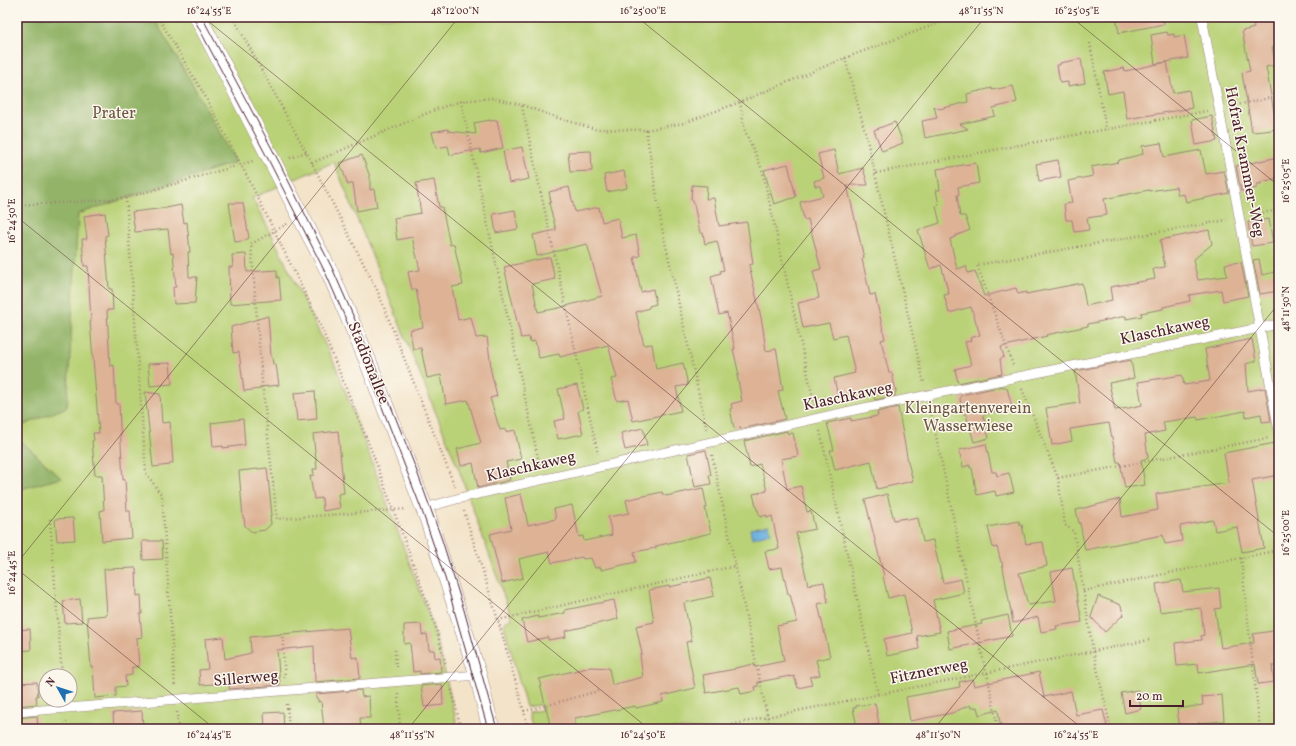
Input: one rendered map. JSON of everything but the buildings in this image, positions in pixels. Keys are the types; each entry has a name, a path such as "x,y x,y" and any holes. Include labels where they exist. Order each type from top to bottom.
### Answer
{"street":[{"name":"Stadionallee","path":"198,17 330,273 367,359 425,508 478,675 491,729"}],"lane":[{"name":"Hofrat Krammer-Weg","path":"1202,17 1279,431"},
{"name":"Klaschkaweg","path":"425,508 460,498 852,410 1279,324"},
{"name":"Sillerweg","path":"17,712 478,675"}],"path":[{"path":"158,17 205,96 253,188 319,322 371,449 433,618 461,729"},
{"path":"233,17 312,163 378,292 460,498 498,620 528,729"},
{"path":"312,163 437,109 461,101 493,98 522,105 595,129 646,130 684,123 740,102 845,58 955,17"},
{"path":"1090,43 1106,129"},
{"path":"845,58 866,131"},
{"path":"876,173 1219,109 1279,96"},
{"path":"461,101 543,479"},
{"path":"740,102 745,131 762,169"},
{"path":"522,105 601,467"},
{"path":"17,205 126,198 270,156"},
{"path":"126,198 146,473 162,496 178,729"},
{"path":"1111,729 1093,651 1074,532 1065,525 1058,478 1004,342 976,266 1279,210"},
{"path":"301,216 251,244 262,382 277,519 425,508"},
{"path":"1058,478 1271,438"},
{"path":"50,520 61,668"},
{"path":"1083,591 1279,550"},
{"path":"1241,558 1260,729"},
{"path":"498,620 735,566"},
{"name":"Fitznerweg","path":"713,729 1149,640"},
{"path":"987,673 998,729"},
{"path":"524,711 598,691"}],"green space":[{"name":"Kleingartenverein Wasserwiese","path":"17,17 1279,17 1279,729 533,729 529,715 530,712 542,710 540,705 526,707 504,625 506,621 512,619 459,470 334,162 252,198 271,233 337,369 430,618 441,656 458,729 17,729"},
{"name":"Prater","path":"17,17 153,17 236,162 78,214 67,407 17,428"},
{"path":"17,437 61,478 17,490"}],"water":[{"path":"769,525 771,533 752,538 750,529"}],"tram line":[{"path":"193,17 267,157 326,274 365,363 421,508 445,578 488,729"},
{"path":"202,17 279,162 333,270 373,361 416,469 442,540 464,610 497,729"}]}
